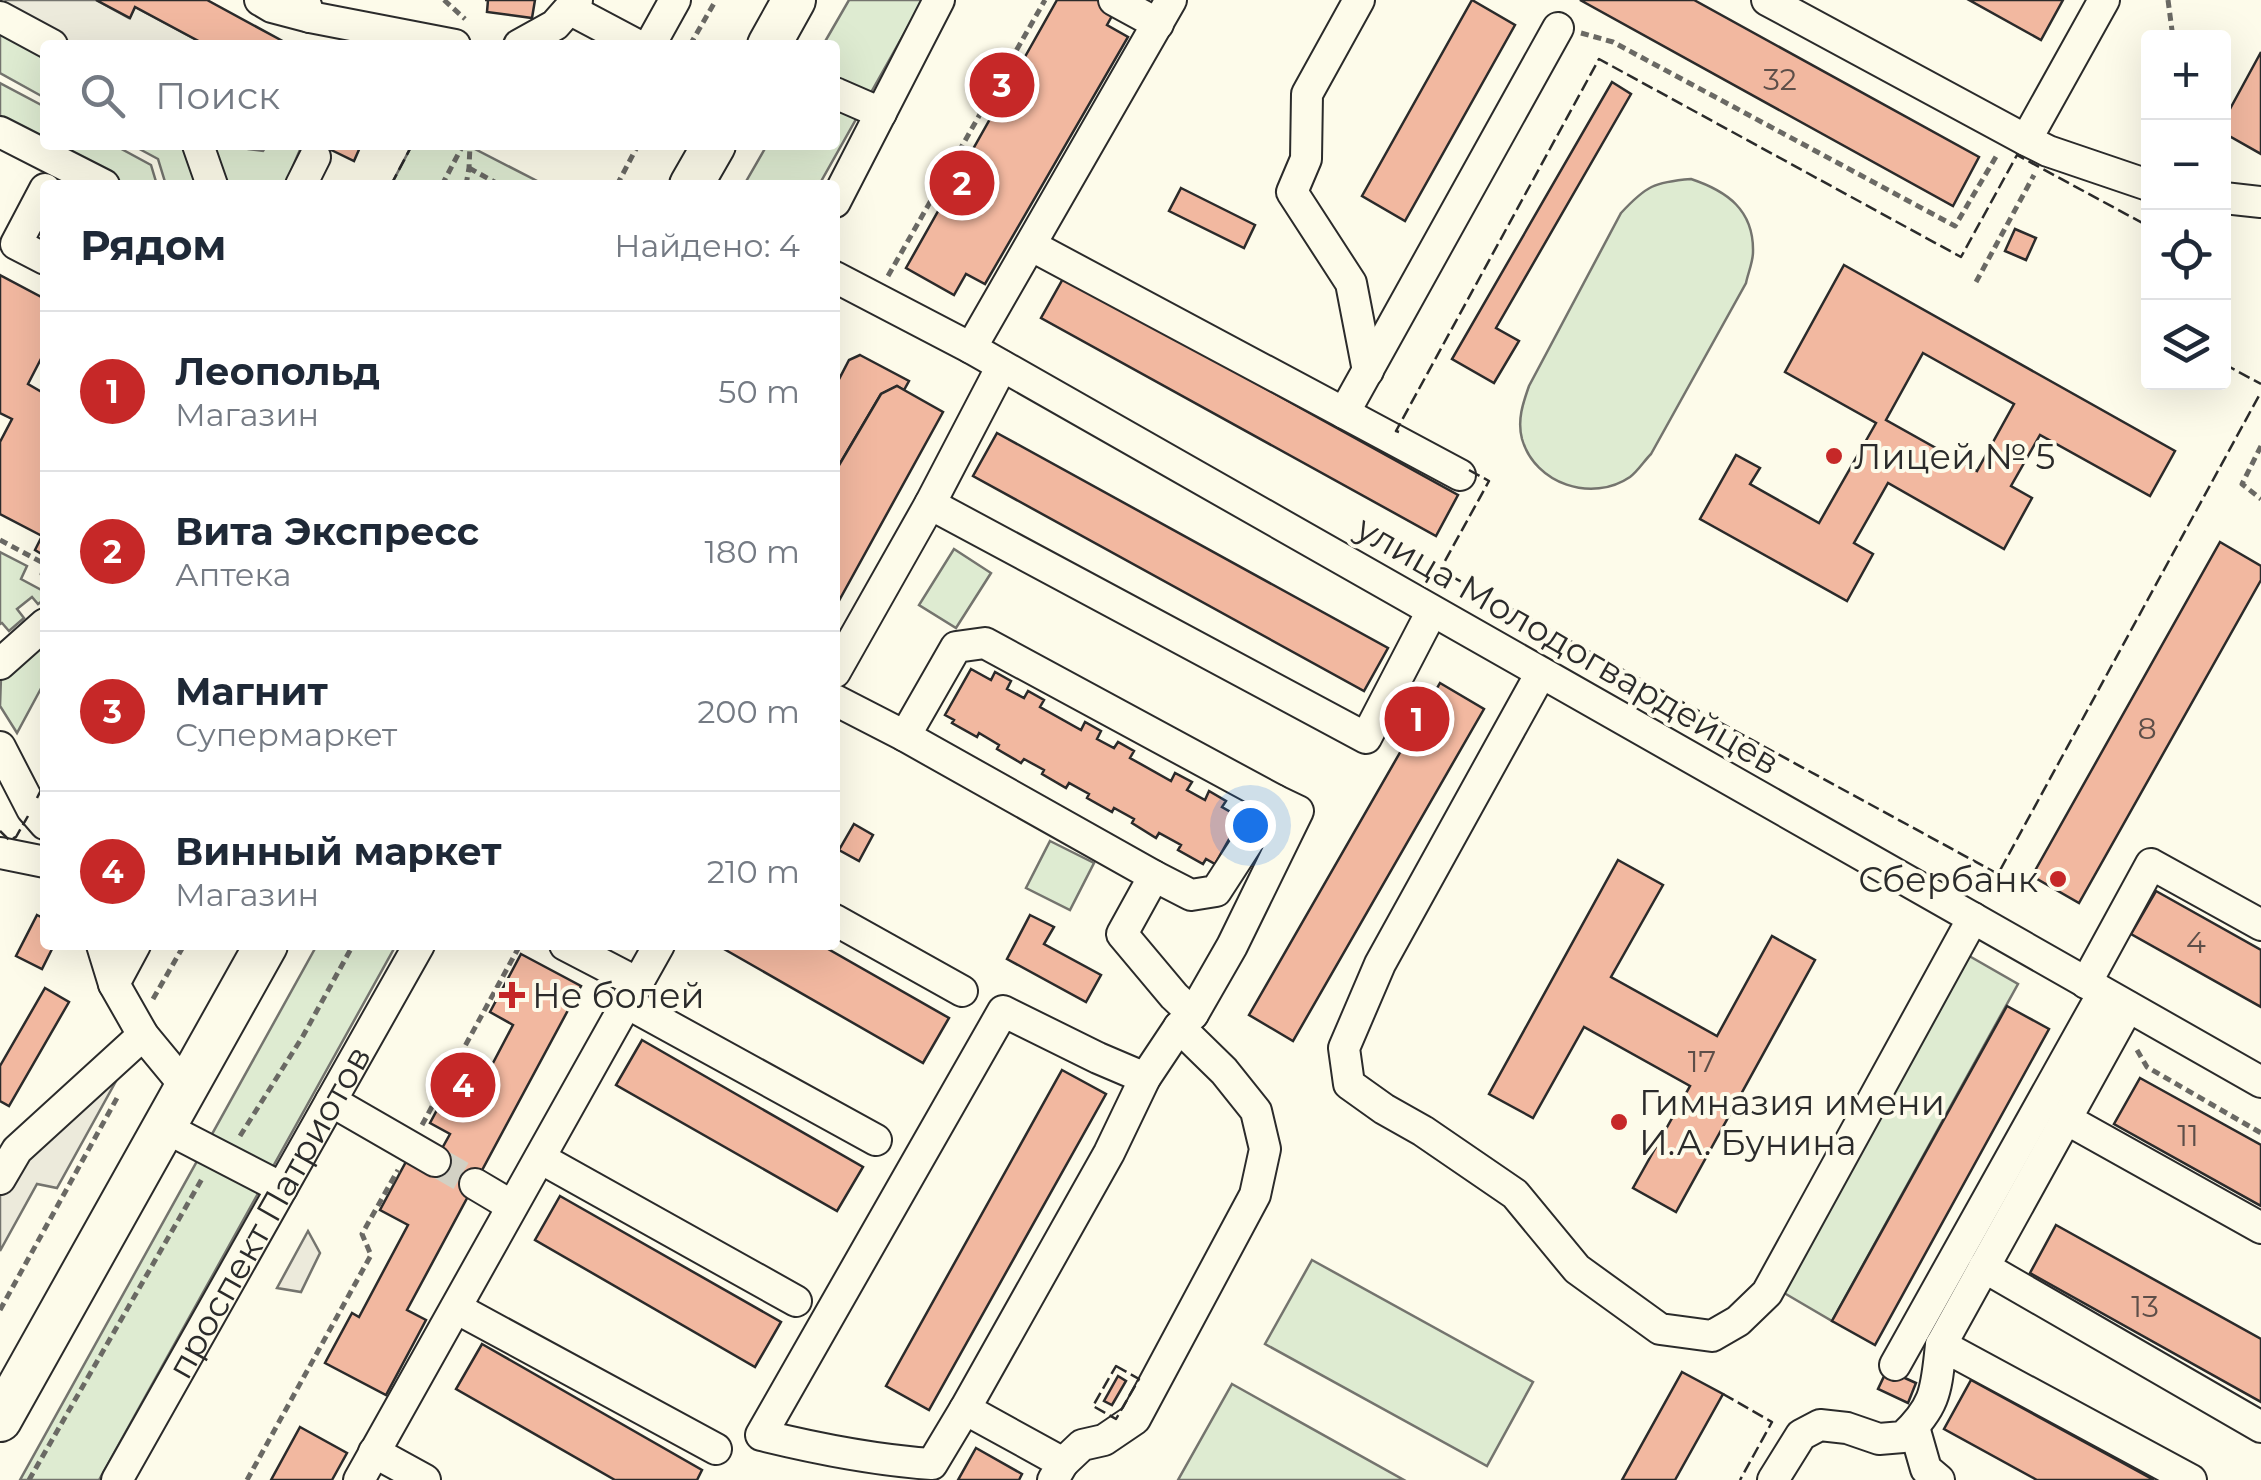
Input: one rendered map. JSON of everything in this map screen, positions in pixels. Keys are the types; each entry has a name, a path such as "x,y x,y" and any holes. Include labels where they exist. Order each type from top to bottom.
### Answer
{"highway":[{"path":"772,40 794,0"},
{"path":"695,180 711,150"},
{"path":"0,1420 263,950"}],"street":[{"path":"260,0 272,7 307,8 434,40"},
{"path":"653,40 675,0"},
{"path":"840,192 939,0"},
{"path":"971,348 1164,12 1114,0"},
{"path":"1359,0 1307,94 1306,159 1292,192 1351,283 1368,371"},
{"path":"1768,0 2028,141 2141,182"},
{"path":"2028,141 2104,0"},
{"path":"528,40 556,25 574,5 629,40"},
{"path":"0,17 43,40"},
{"path":"1344,413 1558,28"},
{"path":"840,95 881,113"},
{"path":"0,132 50,179"},
{"path":"200,150 210,180"},
{"path":"303,180 315,156"},
{"path":"40,198 16,244 40,256"},
{"path":"2231,199 2261,202"},
{"path":"1032,246 1460,475"},
{"name":"улица Молодогвардейцев","path":"840,280 971,348 2261,1082"},
{"path":"840,663 1002,366"},
{"path":"930,504 1366,738 1432,611"},
{"path":"0,664 40,628"},
{"path":"904,736 956,647 985,642 1298,812 1232,946 1145,1078 1109,1153 932,1464 883,1461 761,1435 1003,1012 1145,1078"},
{"path":"1541,673 1380,964 1344,1048 1349,1084 1515,1194 1576,1269 1660,1328 1712,1336 1738,1322 1766,1293 1973,918"},
{"path":"840,703 1191,895 1216,892 1275,800"},
{"path":"0,747 40,818"},
{"path":"0,853 40,853"},
{"path":"1773,1480 1801,1435 1820,1425 1847,1428 1879,1439 1903,1437 1925,1416 1936,1392 1941,1345 2066,1120 2152,864 2261,925"},
{"path":"965,1408 1058,1472 1082,1445 1104,1440 1135,1419 1255,1195 1265,1149 1256,1111 1186,1021 1174,996 1122,934 1154,876"},
{"path":"840,923 962,991"},
{"path":"104,950 114,984 143,1035 186,1088"},
{"path":"114,984 131,950"},
{"name":"проспект Патриотов","path":"118,1480 416,950"},
{"path":"573,950 632,993 876,1140"},
{"path":"359,1480 656,950"},
{"path":"1895,1365 2106,994"},
{"path":"0,1179 16,1150 143,1035"},
{"path":"331,1101 423,1154"},
{"path":"2066,1120 2261,1228"},
{"path":"164,1127 282,1188"},
{"path":"540,1158 796,1302"},
{"path":"475,1184 512,1206"},
{"path":"1984,1267 2261,1428"},
{"path":"456,1308 716,1449"},
{"path":"1941,1345 2191,1480"},
{"path":"1914,1427 1926,1469 1939,1480"},
{"path":"374,1452 425,1480"}],"path":[{"path":"693,40 716,0"},
{"path":"876,298 1044,0"},
{"path":"2168,0 2172,30"},
{"path":"1558,28 1614,42 1955,226 2028,141"},
{"path":"1976,282 2028,141"},
{"path":"445,180 463,150"},
{"path":"467,150 467,180"},
{"path":"620,180 635,150"},
{"path":"469,168 491,180"},
{"path":"2261,446 2242,484 2261,499"},
{"path":"0,540 40,563"},
{"path":"143,1035 152,1000 181,950"},
{"path":"29,1480 216,1154 242,1134 350,950"},
{"path":"248,1480 371,1255 362,1234 423,1154 518,950"},
{"path":"2147,1067 2261,1133"},
{"path":"0,1310 117,1098"}],"green space":[{"path":"849,0 923,0 840,148 840,40 826,40"},
{"path":"0,34 40,55 40,95 0,73"},
{"path":"0,83 40,104 40,141 0,120"},
{"path":"56,150 123,150 151,165 156,180 113,180"},
{"path":"141,150 190,150 201,180 164,180 158,159"},
{"path":"209,150 300,150 287,180 220,180"},
{"path":"409,150 477,150 535,180 394,180"},
{"path":"764,150 839,150 822,180 747,180"},
{"path":"1691,179 1727,196 1749,225 1753,252 1746,283 1651,454 1638,469 1615,485 1567,485 1539,468 1522,439 1520,418 1529,386 1621,213 1651,187"},
{"path":"954,549 991,573 956,628 919,605"},
{"path":"0,552 27,566 21,579 40,589 40,603 32,597 17,609 24,618 9,631 0,624"},
{"path":"40,640 40,690 17,733 0,706 1,677"},
{"path":"1050,841 1094,863 1070,910 1026,888"},
{"path":"314,950 393,950 99,1480 20,1480"},
{"path":"1964,953 2018,984 1832,1321 1779,1290"},
{"path":"1312,1260 1533,1382 1487,1466 1265,1344"},
{"path":"1232,1384 1404,1480 1178,1480"}],"shaded area":[{"path":"6,0 96,0 129,18 135,7 197,40 40,40 40,55 0,34 0,13"},
{"path":"126,1063 57,1188 37,1184 0,1251 0,1179"},
{"path":"308,1231 320,1253 301,1292 277,1288"}],"building":[{"path":"96,0 207,0 281,40 197,40 135,7 130,18"},
{"path":"488,0 535,0 532,18 487,12"},
{"path":"1057,0 1104,0 1117,7 1107,25 1128,37 985,284 966,274 954,295 906,268"},
{"path":"1472,0 1515,25 1405,221 1362,196"},
{"path":"1580,0 1694,0 1979,157 1953,206"},
{"path":"1969,0 2063,0 2041,40"},
{"path":"2261,52 2261,154 2231,137 2231,107"},
{"path":"1612,82 1631,94 1496,328 1519,341 1494,383 1452,359"},
{"path":"331,150 359,150 354,161"},
{"path":"1181,188 1255,225 1244,248 1169,211"},
{"path":"2015,229 2036,238 2026,260 2005,251"},
{"path":"1844,265 2175,451 2150,496 2040,435 2011,486 2032,498 2004,549 1888,483 1854,543 1873,554 1847,601 1700,519 1736,455 1760,468 1750,484 1819,523 1876,423 1785,372","holes":["1923,353 2014,404 1977,471 1886,420"]},
{"path":"0,275 40,296 40,361 28,384 40,391 40,535 0,514 0,442 12,419 0,413"},
{"path":"1064,277 1458,495 1436,536 1041,318"},
{"path":"860,355 909,381 904,390 897,386 881,394 840,464 840,377 849,360"},
{"path":"897,386 943,412 840,599 840,464 881,394"},
{"path":"997,433 1388,648 1364,691 973,476"},
{"path":"2220,542 2261,566 2261,580 2079,903 2032,876"},
{"path":"971,669 991,680 995,672 1011,681 1007,689 1024,698 1028,691 1044,700 1040,707 1081,730 1085,722 1101,731 1097,739 1114,748 1118,742 1134,751 1130,758 1171,781 1175,773 1192,782 1187,790 1205,800 1209,791 1226,801 1222,807 1241,818 1215,864 1206,859 1203,864 1178,850 1181,845 1159,833 1156,838 1132,823 1134,819 1114,808 1112,812 1069,783 1066,788 1042,774 1044,770 1024,759 1021,763 979,733 977,737 952,723 954,720 945,715"},
{"path":"1440,683 1484,709 1293,1041 1249,1015"},
{"path":"854,824 873,835 859,861 840,848"},
{"path":"1618,860 1663,885 1611,977 1717,1036 1772,936 1815,960 1676,1212 1633,1188 1690,1086 1584,1027 1533,1118 1489,1094"},
{"path":"2156,891 2261,950 2261,1007 2131,934"},
{"path":"37,915 40,916 40,950 52,950 42,969 16,956"},
{"path":"1030,915 1054,927 1044,944 1101,975 1086,1002 1007,959"},
{"path":"726,950 830,950 949,1018 923,1063"},
{"path":"521,954 581,986 407,1310 426,1320 386,1395 325,1363 352,1313 359,1317 408,1225 380,1210 408,1158 430,1170 450,1134 430,1123 460,1067 484,1080 513,1025 490,1012"},
{"path":"45,988 69,1002 9,1106 0,1101 0,1066"},
{"path":"2007,1006 2049,1029 1875,1345 1832,1321"},
{"path":"642,1040 863,1167 837,1211 616,1085"},
{"path":"1062,1070 1106,1094 929,1410 886,1386"},
{"path":"2140,1078 2261,1145 2261,1206 2114,1124"},
{"path":"560,1196 781,1322 755,1367 535,1240"},
{"path":"2056,1225 2261,1339 2261,1402 2030,1273"},
{"path":"482,1344 702,1470 697,1480 615,1480 456,1389"},
{"path":"1887,1370 1916,1383 1908,1403 1878,1389"},
{"path":"1682,1372 1723,1394 1675,1480 1622,1480"},
{"path":"1118,1376 1126,1381 1112,1405 1104,1401"},
{"path":"1971,1380 2154,1480 2037,1480 1944,1429"},
{"path":"300,1427 347,1453 332,1480 271,1480"},
{"path":"976,1448 1022,1474 1019,1480 958,1480"}],"tunnel":[{"path":"435,1161 475,1184"}],"fence":[{"path":"1399,432 1396,431 1599,59 1961,257 2017,155 2141,222"},
{"path":"394,180 409,150"},
{"path":"2231,368 2261,384"},
{"path":"1469,470 1489,481 1440,570 1998,874 2261,392"},
{"path":"37,798 40,792"},
{"path":"0,831 9,840 16,837 28,816"},
{"path":"1116,1366 1139,1379 1116,1419 1093,1406 1116,1366"},
{"path":"1723,1394 1772,1422 1740,1480"}],"place":[{"name":"Магнит","path":"1002,85"},
{"name":"Вита Экспресс","path":"962,183"},
{"name":"Лицей № 5","path":"1834,456"},
{"name":"Леопольд","path":"1417,719"},
{"name":"Сбербанк","path":"2058,879"},
{"name":"Не болей","path":"512,995"},
{"name":"Винный маркет","path":"463,1085"},
{"name":"Гимназия имени И.А. Бунина","path":"1619,1122"}]}
